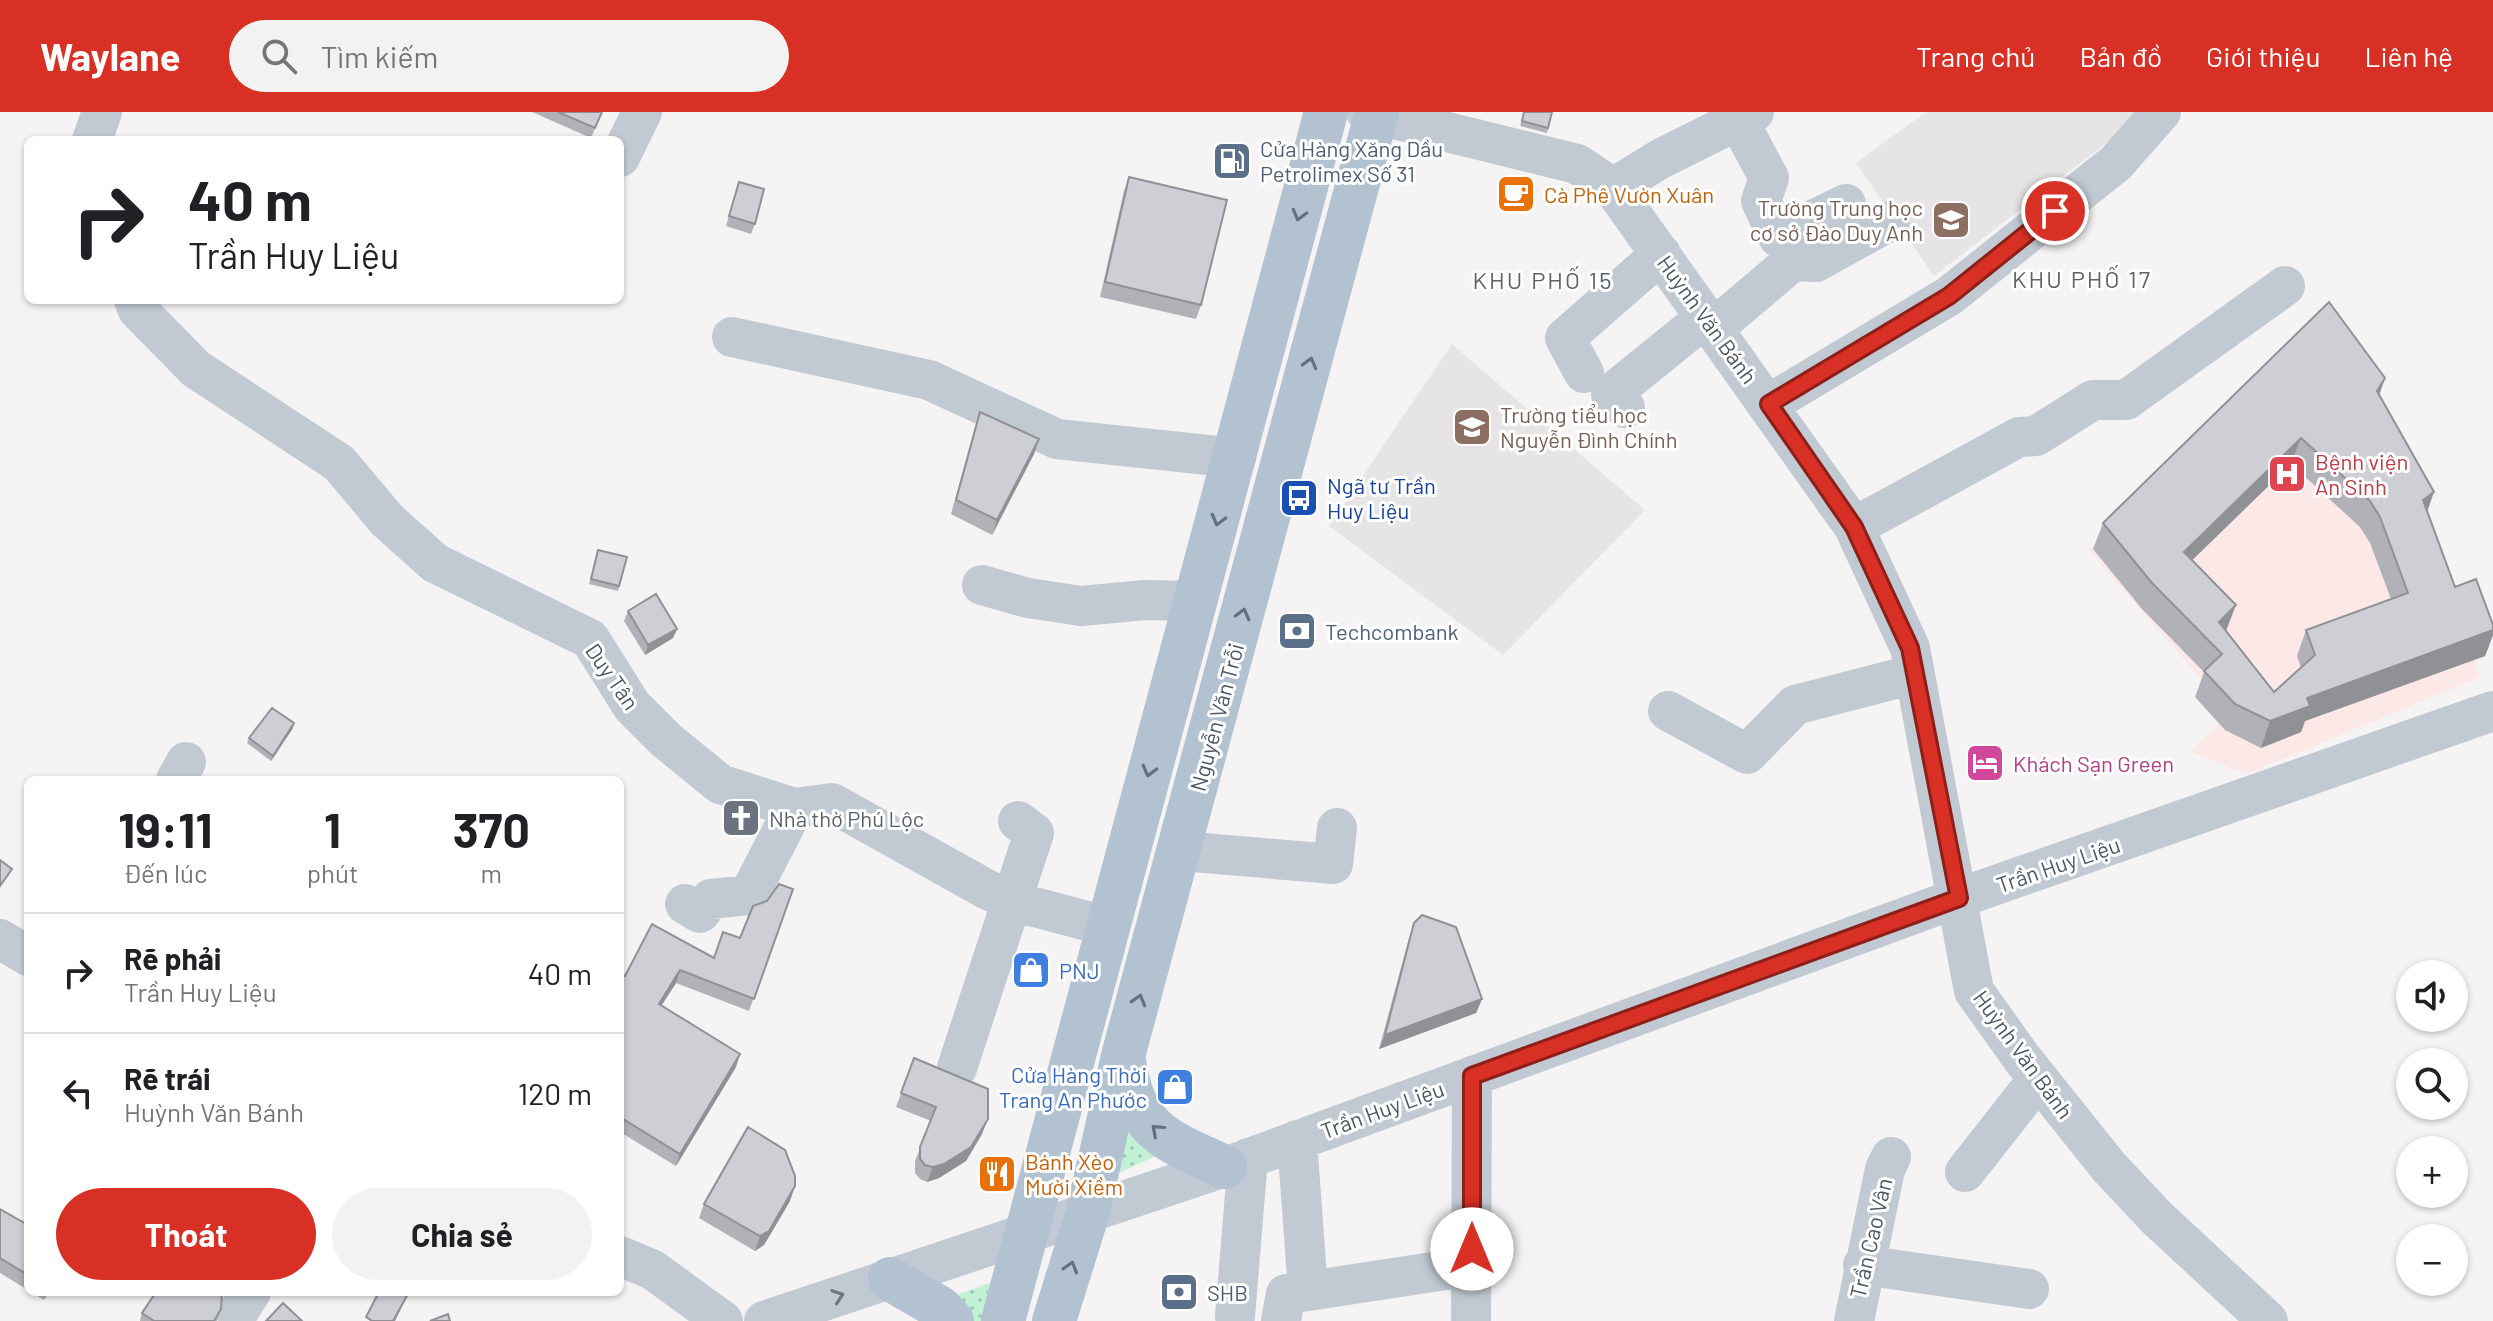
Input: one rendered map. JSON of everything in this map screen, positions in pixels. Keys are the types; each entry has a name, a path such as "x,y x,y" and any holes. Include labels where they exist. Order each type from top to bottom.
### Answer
{"main road":[{"path":"1003,1321 1024,1231 1236,458 1326,112"},
{"name":"Nguyễn Văn Trỗi","path":"1054,1321 1088,1212 1123,1056 1181,851 1373,113"},
{"path":"1123,1056 1128,1092 1156,1131 1178,1147 1236,1162"},
{"path":"890,1279 940,1308 952,1321"}],"street":[{"path":"93,136 102,112"},
{"path":"624,149 642,112"},
{"path":"1769,404 1949,296 2116,163 2161,112"},
{"name":"Huỳnh Văn Bánh","path":"1373,113 1577,164 1613,188 1854,527 1910,648 1974,991 2038,1079 2148,1208 2268,1321"},
{"path":"1613,188 1660,159 1746,116 1769,178 1761,201 1778,237 1846,204"},
{"path":"1625,408 1611,394 1793,261 1816,262 1890,221"},
{"path":"1584,373 1565,338 1661,254"},
{"path":"1854,527 2019,437 2036,436 2093,400 2126,400 2285,286"},
{"name":"Duy Tân","path":"136,304 196,369 339,463 387,520 435,563 590,639 632,706 666,740 720,784 794,808 832,803 1012,901 1106,926"},
{"path":"732,337 929,380 1057,439 1236,458"},
{"path":"982,585 1028,598 1081,606 1146,600 1196,601"},
{"path":"1668,711 1747,754 1795,705 1915,674"},
{"name":"Trần Huy Liệu","path":"764,1321 1236,1162 1959,898 2493,711"},
{"path":"685,904 700,913 711,899 749,895 794,808"},
{"path":"957,1068 1034,833 1018,821"},
{"path":"1181,851 1333,860"},
{"path":"0,939 24,954"},
{"path":"1471,1321 1472,1076"},
{"path":"1965,1172 2038,1079"},
{"path":"1297,1140 1308,1291"},
{"name":"Trần Cao Vân","path":"1854,1321 1863,1265 1885,1169 1891,1157"},
{"path":"1235,1316 1236,1162"},
{"path":"624,1258 653,1270 723,1321"},
{"path":"1863,1265 2029,1289"},
{"path":"1281,1321 1286,1294 1472,1266"}],"shaded area":[{"name":"Trường Trung học cơ sở Đào Duy Anh","path":"1926,112 2144,114 1934,276 1856,163"},
{"name":"Bệnh viện An Sinh","path":"2325,326 2376,399 2480,677 2246,774 2190,751 2231,714 2089,550"},
{"name":"Trường tiểu học Nguyễn Đình Chính","path":"1452,344 1645,510 1503,655 1329,526"}],"green space":[{"path":"1129,1123 1162,1153 1119,1173"},
{"path":"995,1281 984,1321 973,1321 951,1297"}],"building":[{"path":"558,112 602,112 595,128"},
{"path":"1524,112 1552,112 1548,128 1522,121"},
{"path":"1129,177 1227,200 1201,305 1105,282"},
{"path":"739,182 764,189 755,224 729,216"},
{"path":"2329,302 2385,378 2377,391 2434,492 2423,500 2455,587 2476,579 2493,630 2307,698 2310,706 2270,721 2235,704 2204,671 2222,654 2152,583 2103,523","holes":["2301,438 2370,501 2380,517 2408,593 2306,630 2315,655 2274,692 2219,622 2236,605 2184,552"]},
{"path":"980,412 1039,439 997,520 956,500"},
{"path":"598,550 627,557 619,586 591,579"},
{"path":"656,594 677,629 648,645 628,611"},
{"path":"272,708 294,723 273,756 249,738"},
{"path":"0,860 12,869 0,886"},
{"path":"779,884 793,889 754,999 680,970 659,1004 740,1054 680,1154 624,1119 624,975 652,924 714,958 723,932 740,938 753,906 767,901"},
{"path":"1422,915 1456,927 1482,999 1385,1035 1414,923"},
{"path":"914,1058 988,1089 988,1119 971,1147 944,1164 933,1167 925,1165 920,1159 920,1147 936,1107 901,1093"},
{"path":"748,1127 785,1150 795,1176 795,1186 769,1231 760,1236 704,1204"},
{"path":"0,1209 24,1223 24,1273 0,1258"},
{"path":"153,1296 222,1296 221,1309 214,1321 154,1321 142,1313"},
{"path":"377,1296 407,1296 393,1321 372,1321 366,1317"},
{"path":"283,1303 302,1321 266,1321"},
{"path":"448,1314 450,1321 430,1321"}],"place":[{"name":"Cửa Hàng Xăng Dầu Petrolimex Số 31","path":"1232,161"},
{"name":"Cà Phê Vườn Xuân","path":"1516,194"},
{"name":"Trường Trung học cơ sở Đào Duy Anh","path":"1951,220"},
{"name":"Trường tiểu học Nguyễn Đình Chính","path":"1472,427"},
{"name":"Bệnh viện An Sinh","path":"2287,474"},
{"name":"Ngã tư Trần Huy Liệu","path":"1299,498"},
{"name":"Techcombank","path":"1297,631"},
{"name":"Khách Sạn Green","path":"1985,763"},
{"name":"Nhà thờ Phú Lộc","path":"741,818"},
{"name":"PNJ","path":"1031,970"},
{"name":"Cửa Hàng Thời Trang An Phước","path":"1175,1087"},
{"name":"Bánh Xèo Mười Xiềm","path":"997,1174"},
{"name":"SHB","path":"1179,1292"}],"district":[{"name":"KHU PHỐ 17","path":"2082,278"},
{"name":"KHU PHỐ 15","path":"1543,279"}],"route":[{"path":"1472,1249 1472,1076 1959,898 1910,648 1854,527 1769,404 1949,296 2055,211"}]}
